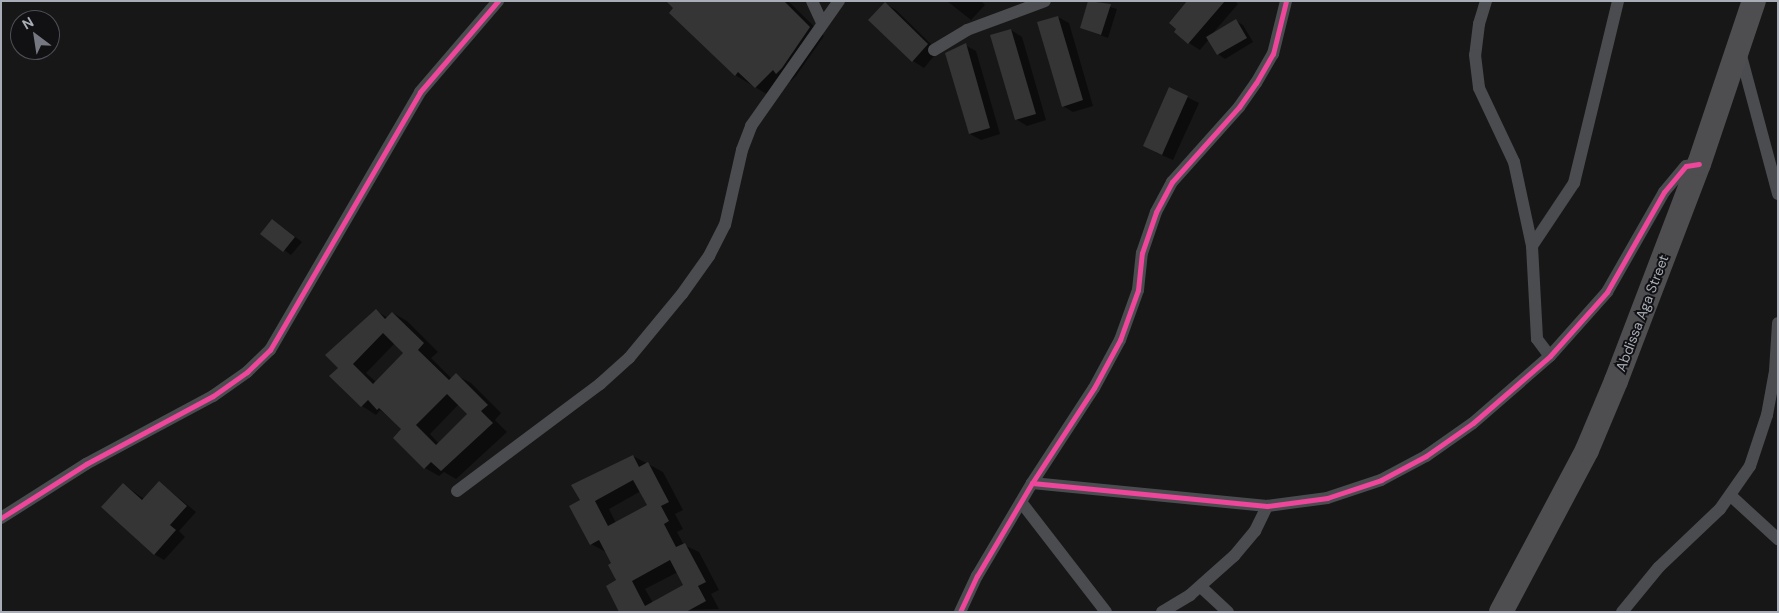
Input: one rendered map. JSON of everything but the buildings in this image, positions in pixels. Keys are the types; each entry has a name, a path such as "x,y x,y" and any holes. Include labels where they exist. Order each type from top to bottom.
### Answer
{"highway":[{"name":"Abdissa Aga Street","path":"1501,612 1587,450 1699,164 1738,42 1754,1"}],"street":[{"path":"1,518 86,464 213,396 247,372 270,350 420,92 498,1"},
{"path":"812,1 822,22"},
{"path":"457,491 600,384 629,358 682,294 708,256 725,225 742,150 751,126 822,22 839,1"},
{"path":"934,50 967,30 1045,1"},
{"path":"960,612 977,576 1032,483 1094,388 1120,340 1138,290 1142,253 1168,189 1256,83 1272,54 1286,1"},
{"path":"1486,1 1479,24 1475,55 1479,88 1514,162 1532,246 1537,339 1550,356"},
{"path":"1532,246 1574,184 1618,1"},
{"path":"1738,42 1778,194"},
{"path":"1032,483 1267,506 1345,494 1401,470 1473,423 1550,356 1607,292 1664,192 1686,166 1699,164"},
{"path":"1622,612 1659,567 1730,496 1750,466 1762,437 1775,371 1778,323"},
{"path":"1730,496 1778,539"},
{"path":"1021,502 1106,612"},
{"path":"1162,612 1200,587 1246,544 1267,506"},
{"path":"1200,587 1228,612"}],"cycle path":[{"path":"1,518 86,464 213,396 247,372 270,350 420,92 498,1"},
{"path":"960,612 977,576 1032,483 1094,388 1120,340 1138,290 1142,253 1156,212 1172,182 1239,107 1256,83 1273,54 1286,1"},
{"path":"1032,483 1267,506 1327,498 1381,480 1426,456 1473,423 1550,356 1607,292 1664,192 1686,166 1699,164"}]}
